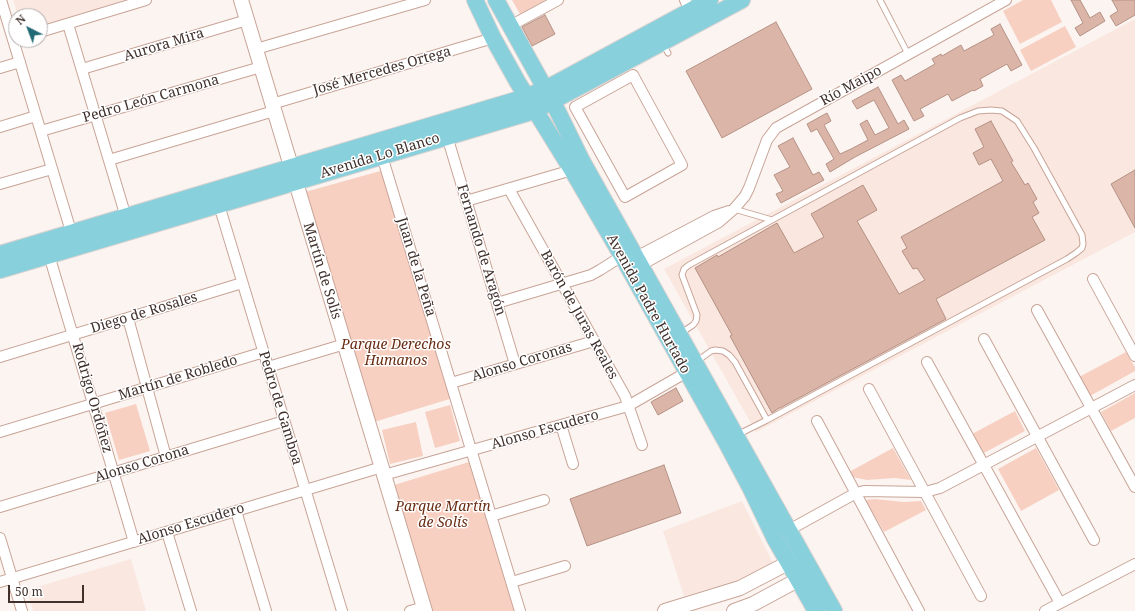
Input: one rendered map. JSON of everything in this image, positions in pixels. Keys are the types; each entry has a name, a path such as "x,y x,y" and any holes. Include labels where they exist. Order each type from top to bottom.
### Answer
{"main road":[{"name":"Avenida Padre Hurtado","path":"475,0 493,38 534,111 572,170 633,259 679,334 691,367"},
{"name":"Avenida Padre Hurtado","path":"496,0 633,259 730,438 789,530 834,611"},
{"name":"Avenida Lo Blanco","path":"0,270 49,255 74,240 126,217 293,175 382,156 534,111 548,96 688,5 710,0"},
{"name":"Avenida Lo Blanco","path":"0,254 74,240 219,205 293,175 526,97 548,96 666,48 742,0"},
{"name":"Avenida Padre Hurtado","path":"730,438 748,482 775,539 816,611"}],"street":[{"path":"48,30 146,0"},
{"name":"Martín de Solís","path":"241,0 425,609"},
{"path":"256,49 425,0"},
{"path":"510,26 558,0"},
{"name":"Río Maipo","path":"497,303 596,273 633,259 719,222 734,209 745,196 767,140 776,128 1006,0"},
{"path":"2,7 8,22"},
{"name":"Aurora Mira","path":"82,69 247,20"},
{"path":"68,24 126,217"},
{"name":"José Mercedes Ortega","path":"109,160 493,38"},
{"path":"17,48 74,240"},
{"path":"0,68 20,62"},
{"name":"Pedro León Carmona","path":"41,131 261,67"},
{"path":"633,75 682,165 625,197 576,108 633,75"},
{"path":"0,127 36,116"},
{"name":"Fernando de Aragón","path":"447,136 515,364"},
{"name":"Juan de la Peña","path":"382,156 520,611"},
{"path":"0,184 52,169"},
{"path":"466,201 572,170"},
{"name":"Barón de Juras Reales","path":"509,189 625,396 642,445"},
{"name":"Pedro de Gamboa","path":"219,205 342,611"},
{"name":"Rodrigo Ordóñez","path":"49,255 134,542"},
{"path":"1093,279 1135,356"},
{"name":"Diego de Rosales","path":"0,357 242,283"},
{"path":"1037,310 1135,487"},
{"path":"128,318 166,457"},
{"path":"984,339 1094,540"},
{"name":"Alonso Coronas","path":"451,383 594,341"},
{"path":"268,367 345,344"},
{"name":"Martín de Robledo","path":"0,432 264,352"},
{"path":"927,362 1060,603"},
{"name":"Alonso Escudero","path":"0,582 305,490 472,450 628,406 691,367"},
{"path":"789,530 856,493 864,491 925,492 940,488 1135,385"},
{"path":"869,389 981,596"},
{"name":"Alonso Corona","path":"0,508 284,421"},
{"path":"817,421 919,611"},
{"path":"561,425 573,464"},
{"path":"491,516 544,500"},
{"path":"236,511 266,611"},
{"path":"167,532 191,611"},
{"path":"0,538 22,611"},
{"path":"665,611 747,585 788,563 809,565"},
{"path":"1045,611 1135,564"},
{"path":"725,592 724,602 727,608 733,611 753,604 798,580 809,565"},
{"path":"512,582 565,566"},
{"path":"410,611 425,609"}],"lane":[{"path":"880,0 908,54"},
{"path":"679,334 693,325 697,316 682,275 684,269 689,265 960,118 978,111 992,110 1002,112 1017,121 1034,148 1082,235 1082,248 1067,259 767,420 730,438"},
{"path":"734,209 772,220"},
{"path":"691,367 711,351 723,351 729,355 735,362 767,420"}],"shaded area":[{"path":"13,0 127,0 48,24 48,8 16,8"},
{"path":"1135,19 1135,232 756,432 664,269"},
{"path":"742,501 773,563 742,579 684,596 663,531"},
{"path":"131,559 146,611 33,611 27,590"}],"green space":[{"path":"512,0 545,0 520,14"},
{"path":"1023,0 1051,0 1062,22 1020,44 1003,11"},
{"path":"1065,26 1076,47 1031,71 1020,50"},
{"name":"Parque Derechos Humanos","path":"384,170 453,398 374,422 305,192"},
{"path":"1126,352 1135,367 1135,371 1090,396 1079,377"},
{"path":"1135,393 1135,418 1111,431 1101,412"},
{"path":"136,404 150,451 119,460 105,413"},
{"path":"450,405 460,441 435,448 425,412"},
{"path":"1015,411 1025,431 982,454 972,434"},
{"path":"416,422 423,456 390,464 382,430"},
{"path":"893,448 911,480 895,478 867,480 852,477 849,472"},
{"path":"1036,448 1059,490 1021,511 998,469"},
{"name":"Parque Martín de Solís","path":"469,462 516,611 430,611 391,486"},
{"path":"875,499 904,502 921,501 926,510 884,532 865,500"}],"building":[{"path":"1071,0 1080,0 1090,18 1100,12 1105,21 1080,36 1075,28 1083,23"},
{"path":"1112,0 1135,0 1135,15 1116,26 1110,16 1118,11"},
{"path":"545,15 555,34 532,46 522,27"},
{"path":"776,22 812,89 722,138 686,71"},
{"path":"1000,24 1022,65 1011,71 1007,64 980,79 983,86 952,101 948,94 920,109 924,116 914,121 892,80 901,75 905,81 935,64 932,59 941,54 942,56 961,45 964,51 994,35 991,29"},
{"path":"878,87 898,124 904,120 909,129 855,157 830,172 826,164 834,159 817,129 811,132 807,124 827,113 831,121 824,125 840,154 851,149 868,140 860,124 867,120 875,135 889,128 874,100 857,109 852,101"},
{"path":"991,121 1013,161 1011,162 1025,185 1028,183 1037,199 1033,202 1039,213 1032,217 1045,240 936,299 946,319 772,413 730,336 732,335 695,268 717,255 718,257 777,223 794,253 824,237 811,214 863,185 877,210 857,221 899,294 925,280 917,268 913,269 902,251 907,248 901,237 1003,181 991,159 979,165 973,153 984,147 975,129"},
{"path":"793,138 813,175 819,172 824,180 781,203 776,194 783,191 774,175 790,167 778,146"},
{"path":"1135,170 1135,228 1111,184"},
{"path":"676,388 683,401 658,415 651,402"},
{"path":"664,465 681,513 587,546 570,499"}]}
